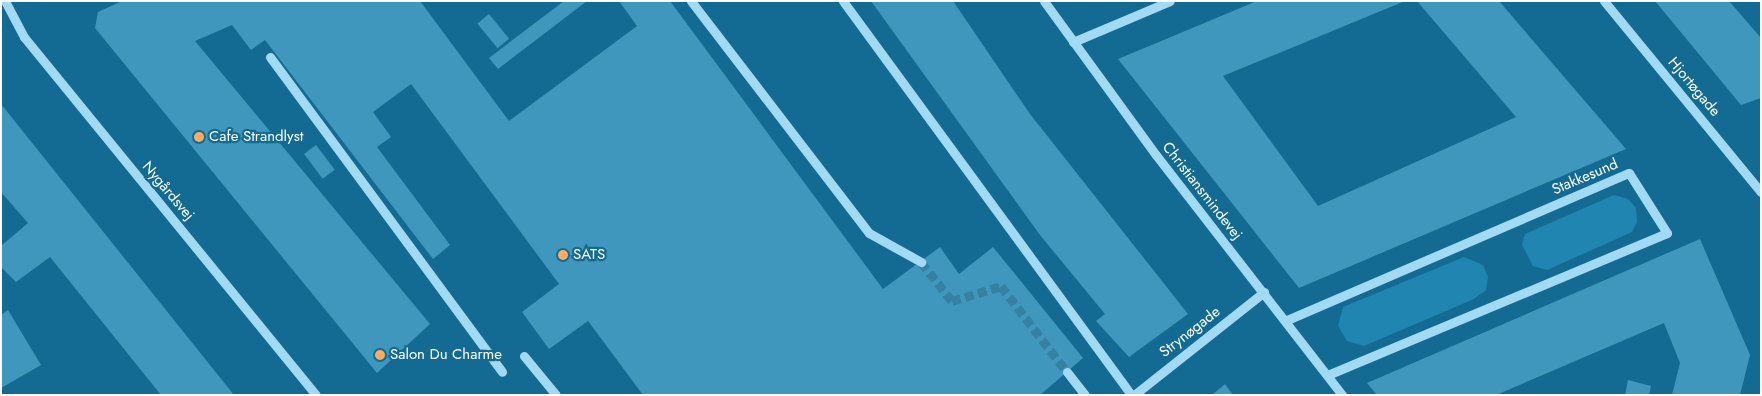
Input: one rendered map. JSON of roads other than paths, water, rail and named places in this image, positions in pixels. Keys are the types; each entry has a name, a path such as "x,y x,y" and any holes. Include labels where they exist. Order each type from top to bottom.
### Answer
{"street":[{"name":"Nygårdsvej","path":"5,1 24,37 316,395"},
{"path":"691,1 869,233 921,262"},
{"path":"843,1 1132,395"},
{"name":"Christiansmindevej","path":"1044,1 1073,42 1287,320 1342,395"},
{"path":"1073,42 1170,1"},
{"name":"Hjortøgade","path":"1604,1 1761,192"},
{"path":"270,57 502,372"},
{"name":"Stakkesund","path":"1287,320 1629,173 1666,233 1327,375"},
{"name":"Strynøgade","path":"1132,395 1264,292"},
{"path":"524,356 556,395"},
{"path":"1067,372 1085,395"}],"tunnel":[{"path":"921,262 952,301 1001,286 1067,372"}],"place":[{"name":"Cafe Strandlyst","path":"199,137"},
{"name":"SATS","path":"563,255"},
{"name":"Salon Du Charme","path":"380,355"}]}
